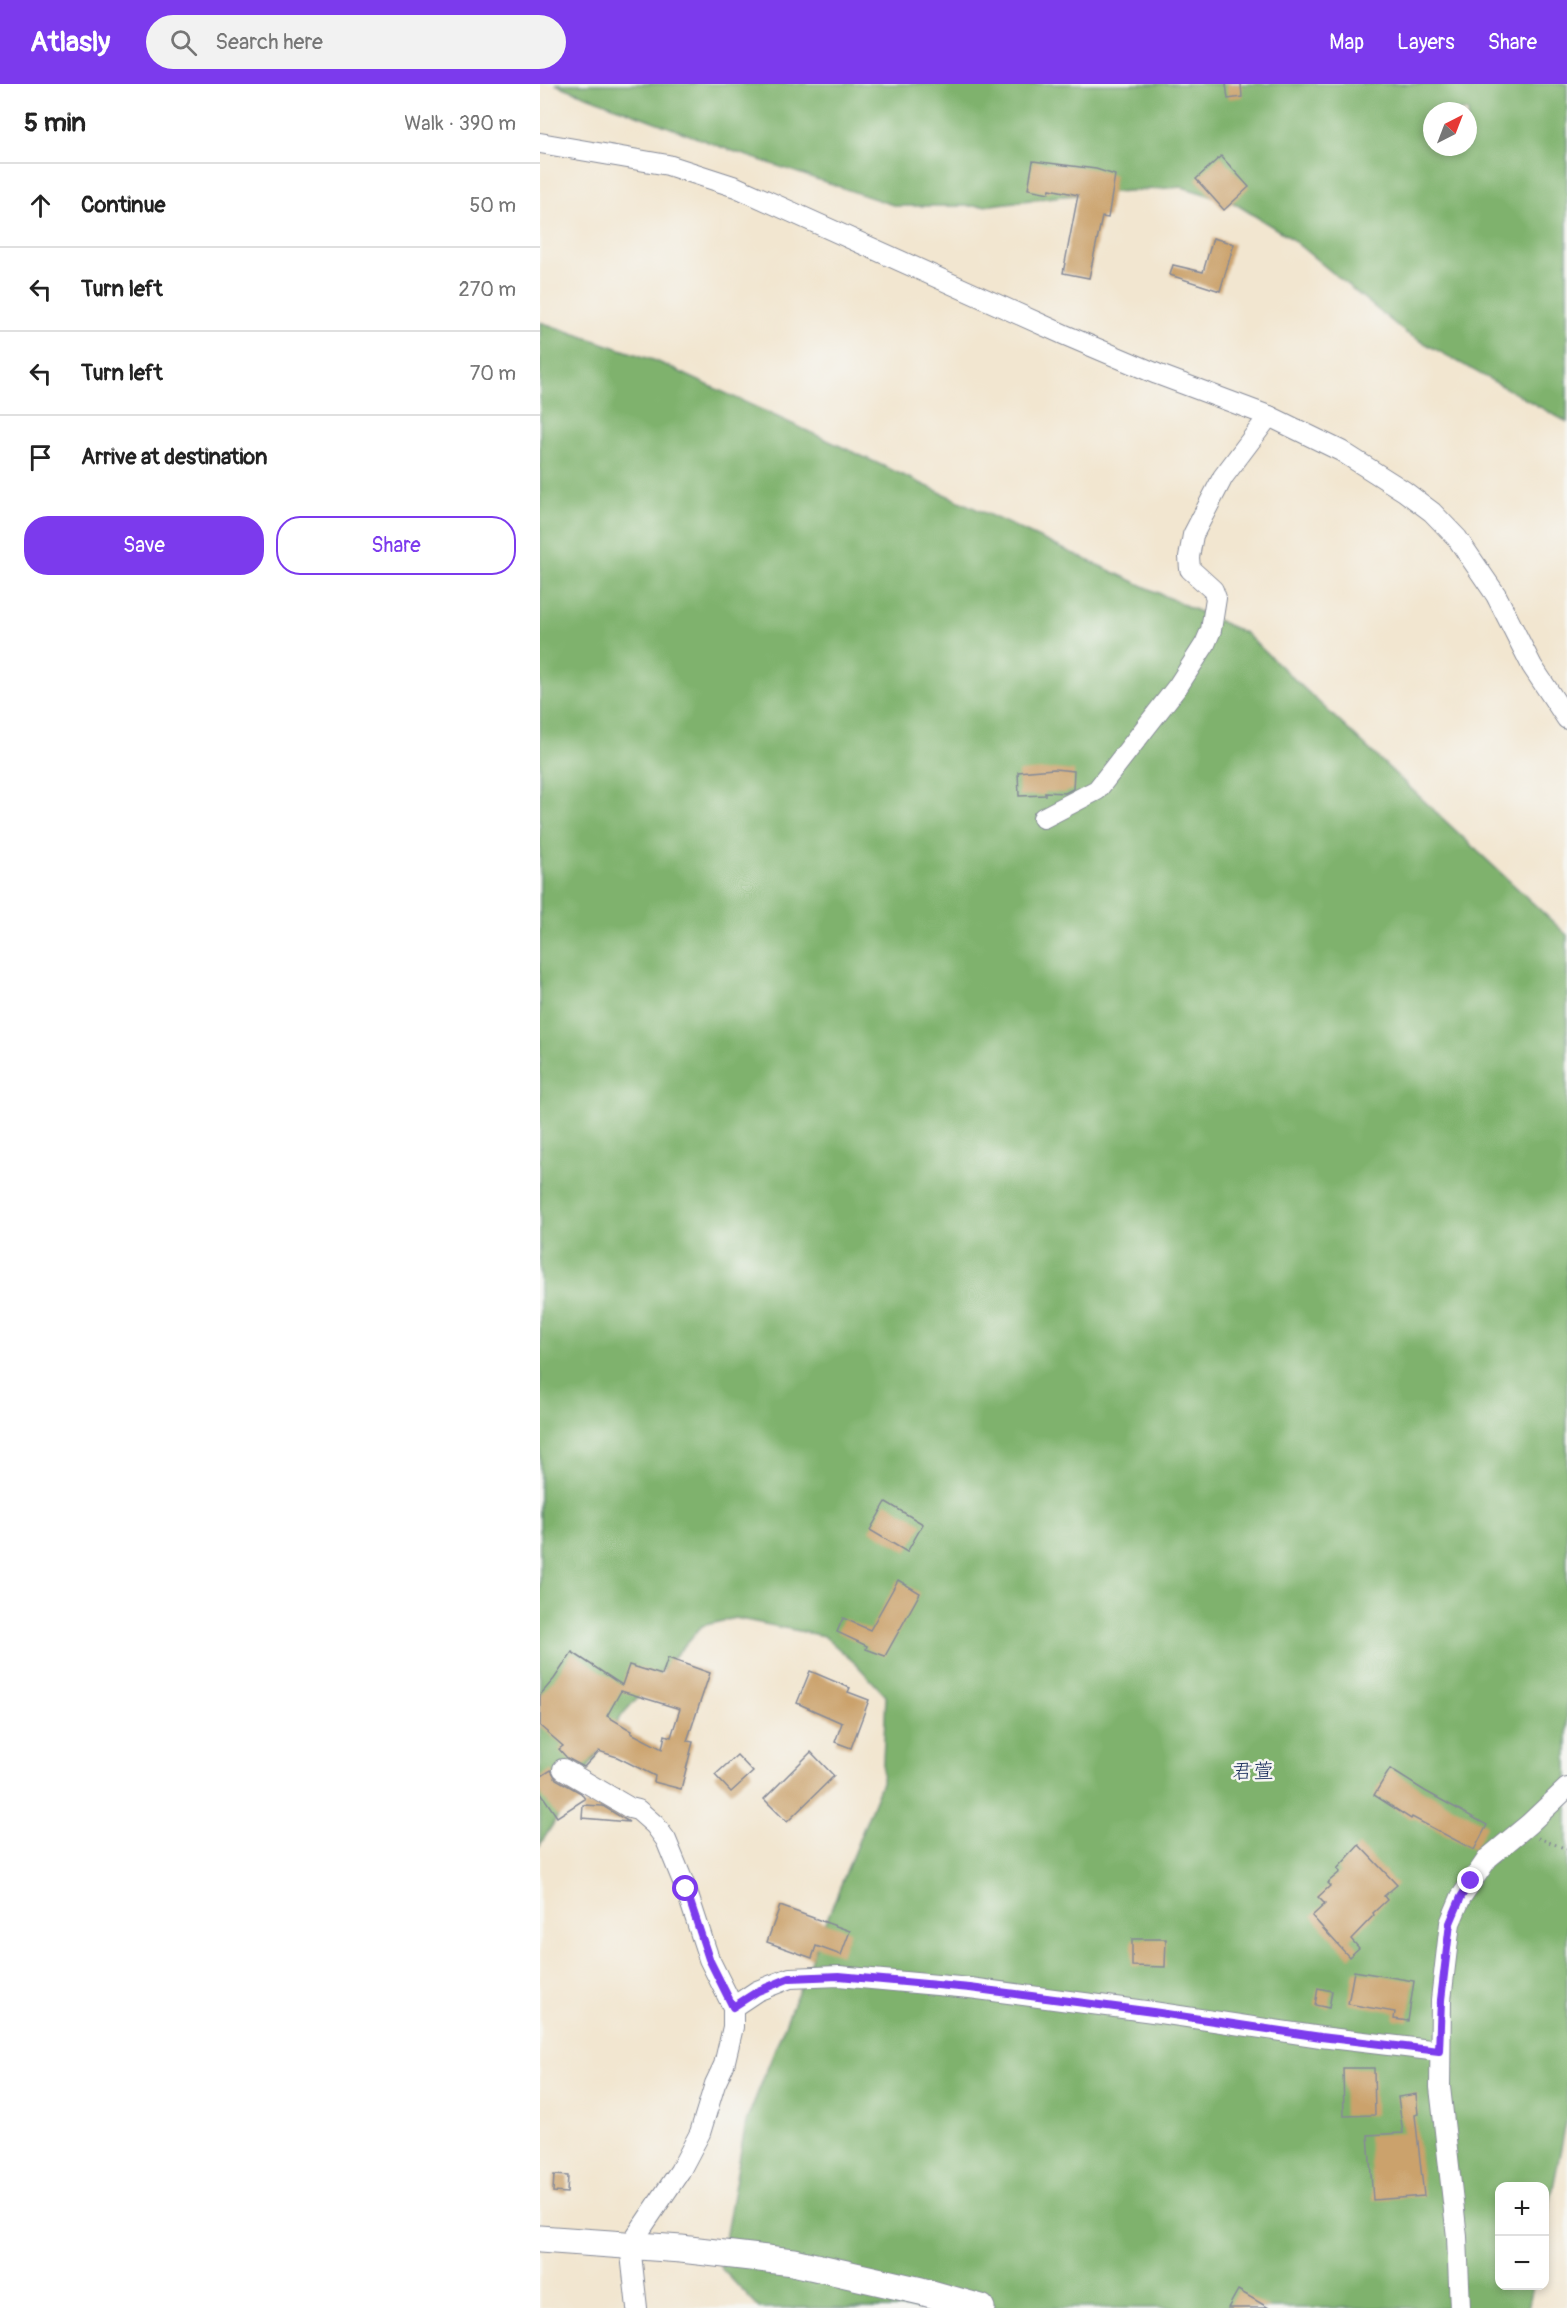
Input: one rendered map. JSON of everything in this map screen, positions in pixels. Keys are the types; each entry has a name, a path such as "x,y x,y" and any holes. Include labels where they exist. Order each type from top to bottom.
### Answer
{"street":[{"path":"540,143 668,165 736,187 1075,339 1157,374 1269,416 1341,451 1404,491 1432,512 1457,538 1496,595 1532,666 1567,719"},
{"path":"1043,818 1097,790 1178,686 1205,644 1211,630 1216,598 1213,590 1190,569 1189,557 1193,535 1223,477 1269,416"},
{"path":"563,1769 630,1808 638,1810 655,1825 666,1840 686,1889 709,1959 733,2007 733,2027 729,2047 700,2133 680,2171 630,2245 637,2308"},
{"path":"1460,2308 1457,2237 1440,2087 1439,2051 1441,2000 1450,1923 1461,1897 1488,1858 1567,1788"},
{"path":"733,2007 758,1991 790,1978 839,1976 970,1988 1321,2037 1439,2051"},
{"path":"540,2239 630,2245 793,2262 921,2291 981,2308"}],"path":[{"path":"1519,1831 1567,1849"}],"green space":[{"path":"555,84 1567,84 1567,422 1406,333 1289,237 1234,203 1182,187 1062,196 983,206 896,206 724,148"},
{"path":"540,322 656,361 1245,633 1567,935 1567,2118 1549,2208 1549,2182 1495,2182 1495,2290 1532,2290 1528,2308 759,2308 720,2267 746,2122 882,1782 886,1696 856,1664 824,1636 735,1618 702,1626 621,1716 540,1845"}],"building":[{"path":"1226,84 1241,84 1242,97 1228,99"},
{"path":"1221,156 1249,187 1224,210 1196,179"},
{"path":"1033,161 1096,169 1115,175 1108,218 1102,217 1089,278 1063,273 1078,195 1050,189 1049,193 1028,189"},
{"path":"1213,238 1234,244 1220,291 1170,275 1173,265 1203,272"},
{"path":"1054,769 1074,771 1073,789 1065,793 1045,792 1045,795 1019,796 1018,772"},
{"path":"886,1502 923,1524 907,1552 870,1530"},
{"path":"898,1580 920,1593 885,1656 866,1649 867,1646 837,1632 843,1618 870,1630"},
{"path":"572,1652 622,1685 629,1665 662,1675 668,1658 710,1673 687,1741 693,1742 681,1789 654,1782 655,1776 617,1757 599,1751 584,1767 567,1758 559,1749 563,1746 540,1726 540,1695","holes":["621,1691 680,1709 671,1737 665,1735 662,1749 631,1733 632,1731 607,1716"]},
{"path":"810,1671 850,1688 848,1692 869,1700 851,1748 835,1742 842,1723 797,1703"},
{"path":"811,1752 834,1776 787,1822 764,1799"},
{"path":"737,1755 753,1772 731,1792 715,1775"},
{"path":"1390,1769 1487,1825 1474,1850 1412,1817 1411,1819 1374,1795"},
{"path":"551,1770 556,1779 581,1793 585,1799 557,1817 540,1792 540,1777"},
{"path":"583,1805 603,1806 629,1822 582,1818"},
{"path":"1359,1845 1397,1885 1384,1896 1387,1900 1351,1939 1359,1948 1349,1957 1312,1916 1325,1904 1318,1897 1330,1886 1327,1883 1340,1872 1337,1869"},
{"path":"780,1906 850,1931 841,1955 816,1946 812,1958 767,1942"},
{"path":"1132,1939 1166,1939 1165,1967 1132,1966"},
{"path":"1354,1971 1414,1981 1408,2021 1394,2019 1395,2012 1348,2004"},
{"path":"1318,1988 1332,1991 1329,2008 1315,2005"},
{"path":"1343,2068 1374,2068 1375,2115 1344,2116"},
{"path":"1416,2094 1418,2114 1415,2115 1424,2196 1373,2200 1368,2135 1403,2133 1398,2097"},
{"path":"554,2175 568,2176 567,2193 553,2192"},
{"path":"1238,2290 1269,2308 1228,2308"}],"district":[{"name":"君萱","path":"1253,1771"}],"route":[{"path":"686,1889 709,1959 733,2007 758,1991 790,1978 839,1976 970,1988 1321,2037 1439,2051 1441,2000 1450,1923 1471,1881"}]}
